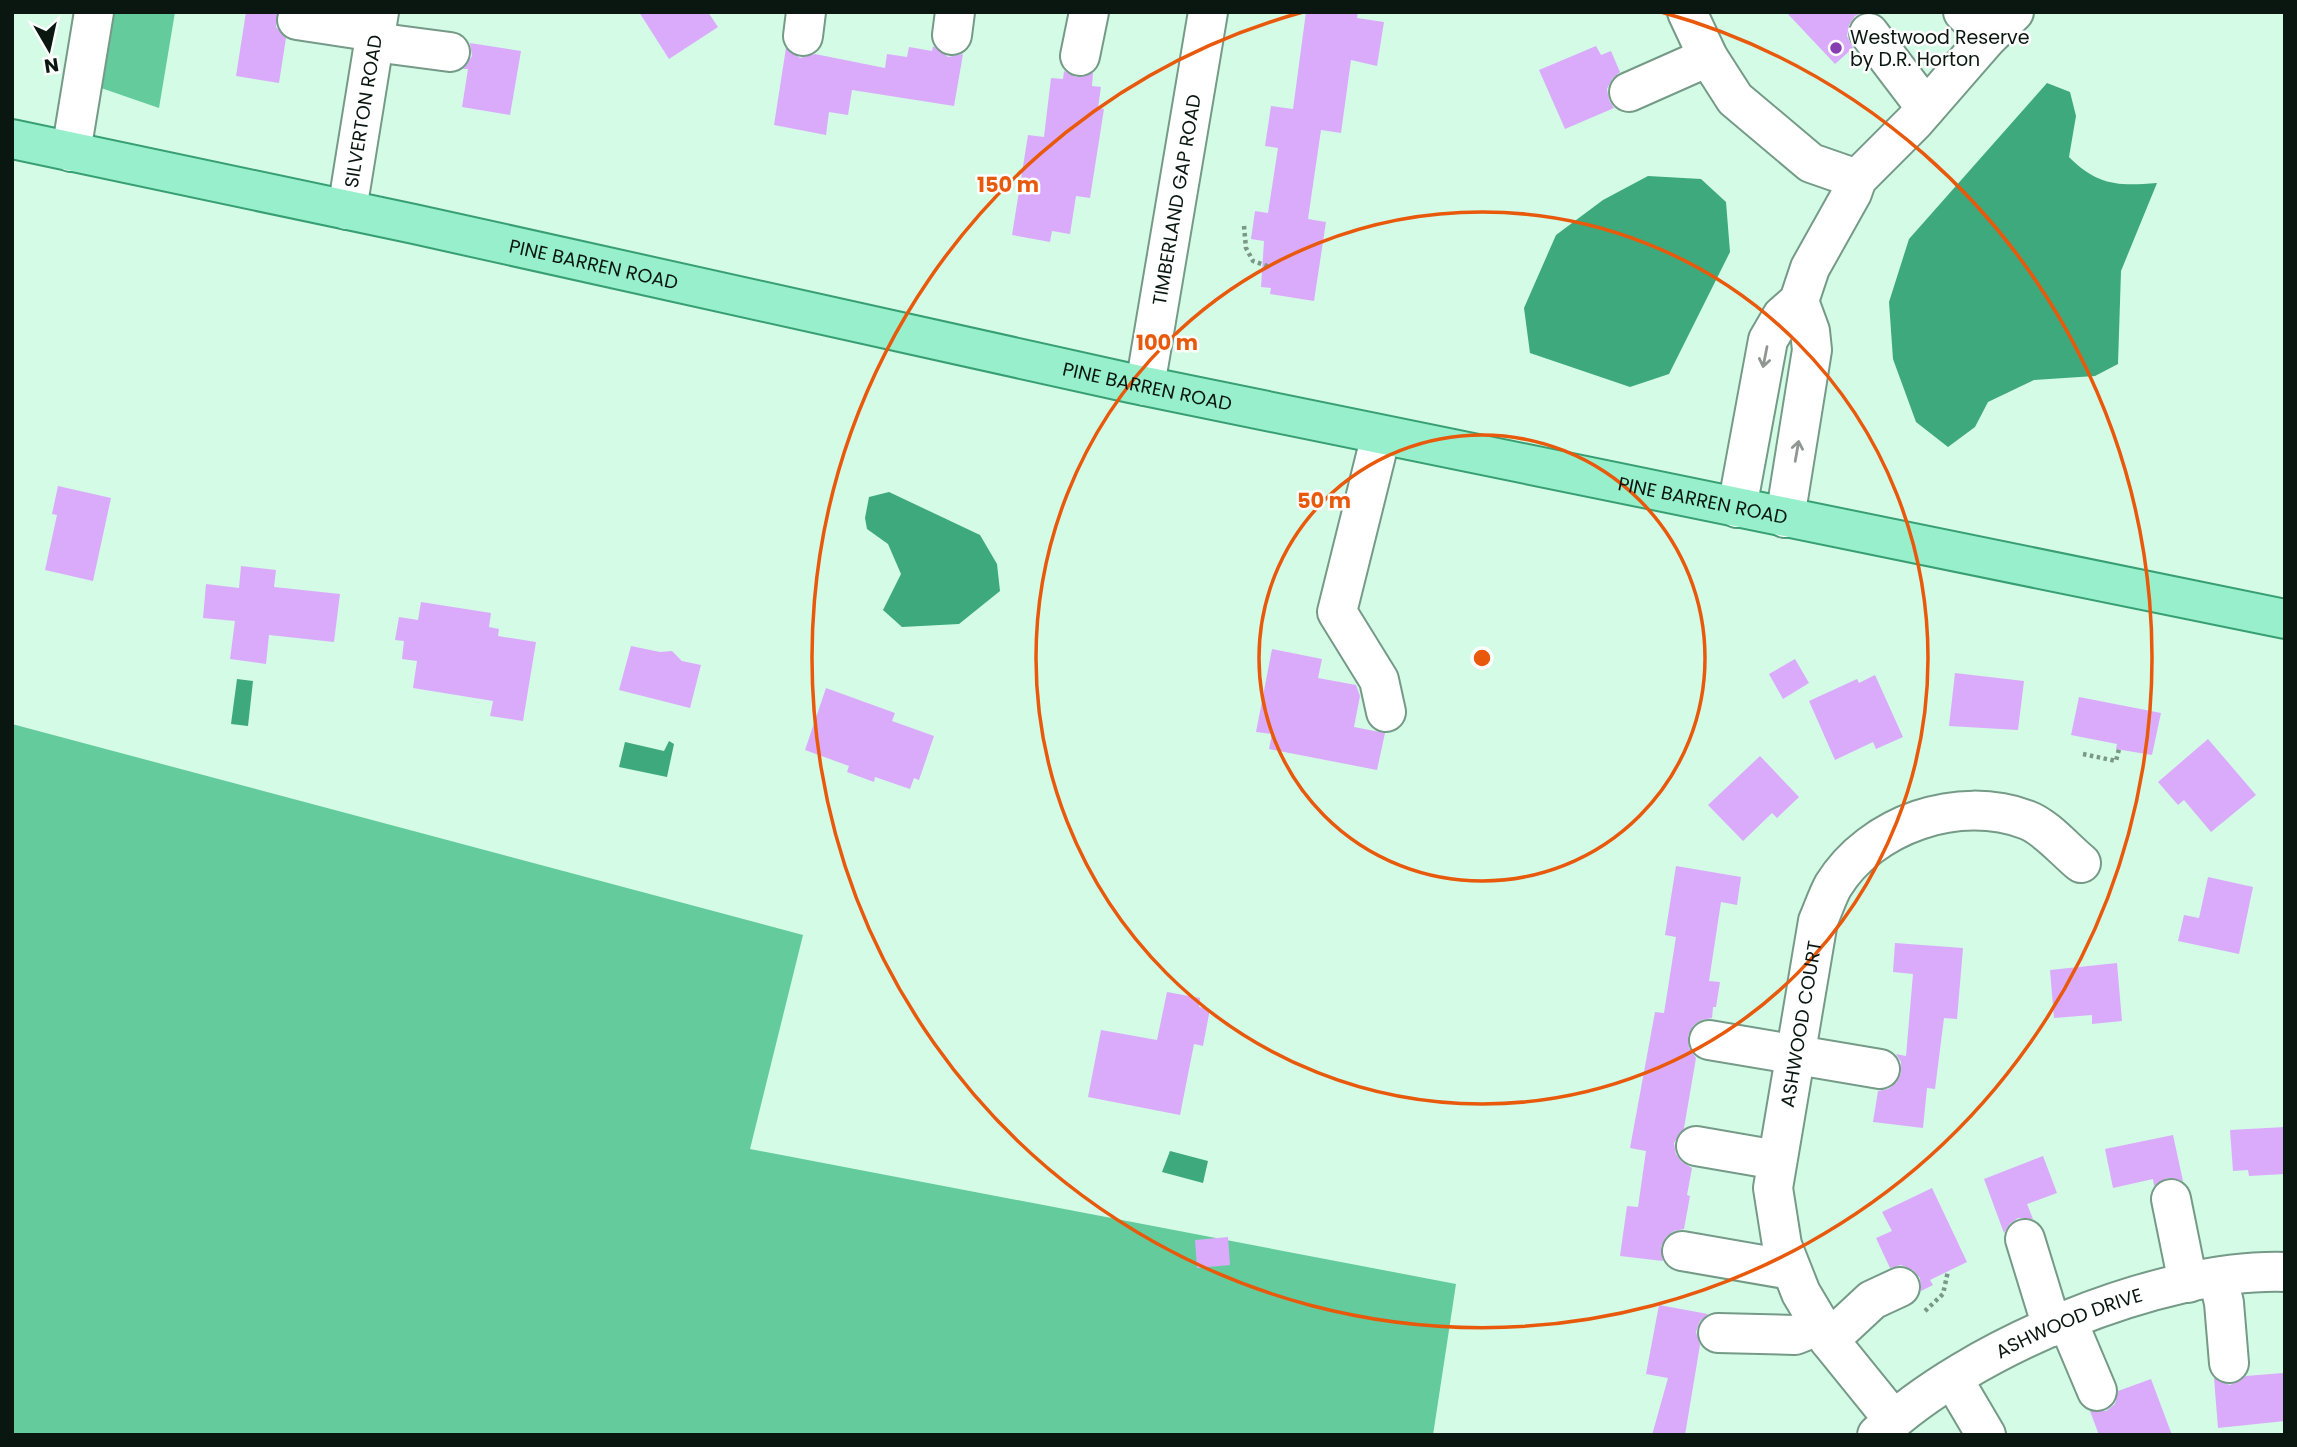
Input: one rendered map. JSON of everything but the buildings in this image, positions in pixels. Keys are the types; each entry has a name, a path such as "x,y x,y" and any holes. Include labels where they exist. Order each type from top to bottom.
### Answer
{"main road":[{"name":"PINE BARREN ROAD","path":"12,139 1144,386 2285,619"}],"street":[{"path":"71,152 94,12"},
{"path":"1080,56 1089,12"},
{"name":"TIMBERLAND GAP ROAD","path":"1144,386 1208,12"},
{"path":"1687,12 1708,57 1735,99 1811,163 1857,179"},
{"path":"297,20 376,29 450,52"},
{"path":"1737,508 1768,340 1782,316 1799,301 1810,268 1852,193 1857,179 1926,108 1988,20"},
{"name":"SILVERTON ROAD","path":"347,210 376,29"},
{"path":"1868,33 1926,108"},
{"path":"1629,92 1708,57"},
{"path":"1785,518 1812,350 1810,331 1799,301"},
{"path":"1381,435 1336,612 1379,680 1386,712"},
{"name":"ASHWOOD COURT","path":"1885,1427 1823,1333 1791,1270 1782,1245 1773,1188 1818,921 1833,886 1860,854 1888,833 1920,819 1956,811 1991,812 2029,821 2081,863"},
{"path":"1709,1040 1794,1057 1880,1069"},
{"path":"1696,1146 1777,1160"},
{"path":"2171,1199 2203,1280 2230,1363"},
{"path":"2025,1239 2060,1323 2097,1391"},
{"path":"1682,1251 1791,1270"},
{"name":"ASHWOOD DRIVE","path":"1885,1427 1953,1380 2060,1323 2121,1300 2203,1280 2285,1272"},
{"path":"1718,1333 1823,1333 1872,1300 1900,1287"},
{"path":"1953,1380 1986,1435"}],"path":[{"path":"1244,226 1246,248 1253,261 1270,267"},
{"path":"2083,754 2116,761 2119,749"}],"shaded area":[{"path":"88,12 175,12 159,108 78,80"},
{"path":"2047,83 2070,92 2076,116 2069,157 2080,167 2109,182 2157,183 2121,271 2118,364 2095,376 2034,380 1988,402 1975,427 1948,447 1916,422 1893,359 1889,302 1909,239"},
{"path":"1648,176 1701,179 1726,202 1730,252 1669,374 1630,387 1530,353 1524,308 1556,235 1603,200"},
{"path":"889,492 980,535 997,564 1000,591 959,624 902,627 883,610 901,574 888,544 867,529 865,518 869,497"},
{"path":"237,679 253,681 248,726 231,724"},
{"path":"12,724 803,935 750,1149 1456,1284 1433,1435 12,1435"},
{"path":"669,741 674,744 667,777 619,767 625,742 664,751"},
{"path":"1170,1151 1208,1161 1203,1183 1162,1172"}],"place":[{"name":"Westwood Reserve by D.R. Horton","path":"1836,48"}]}
